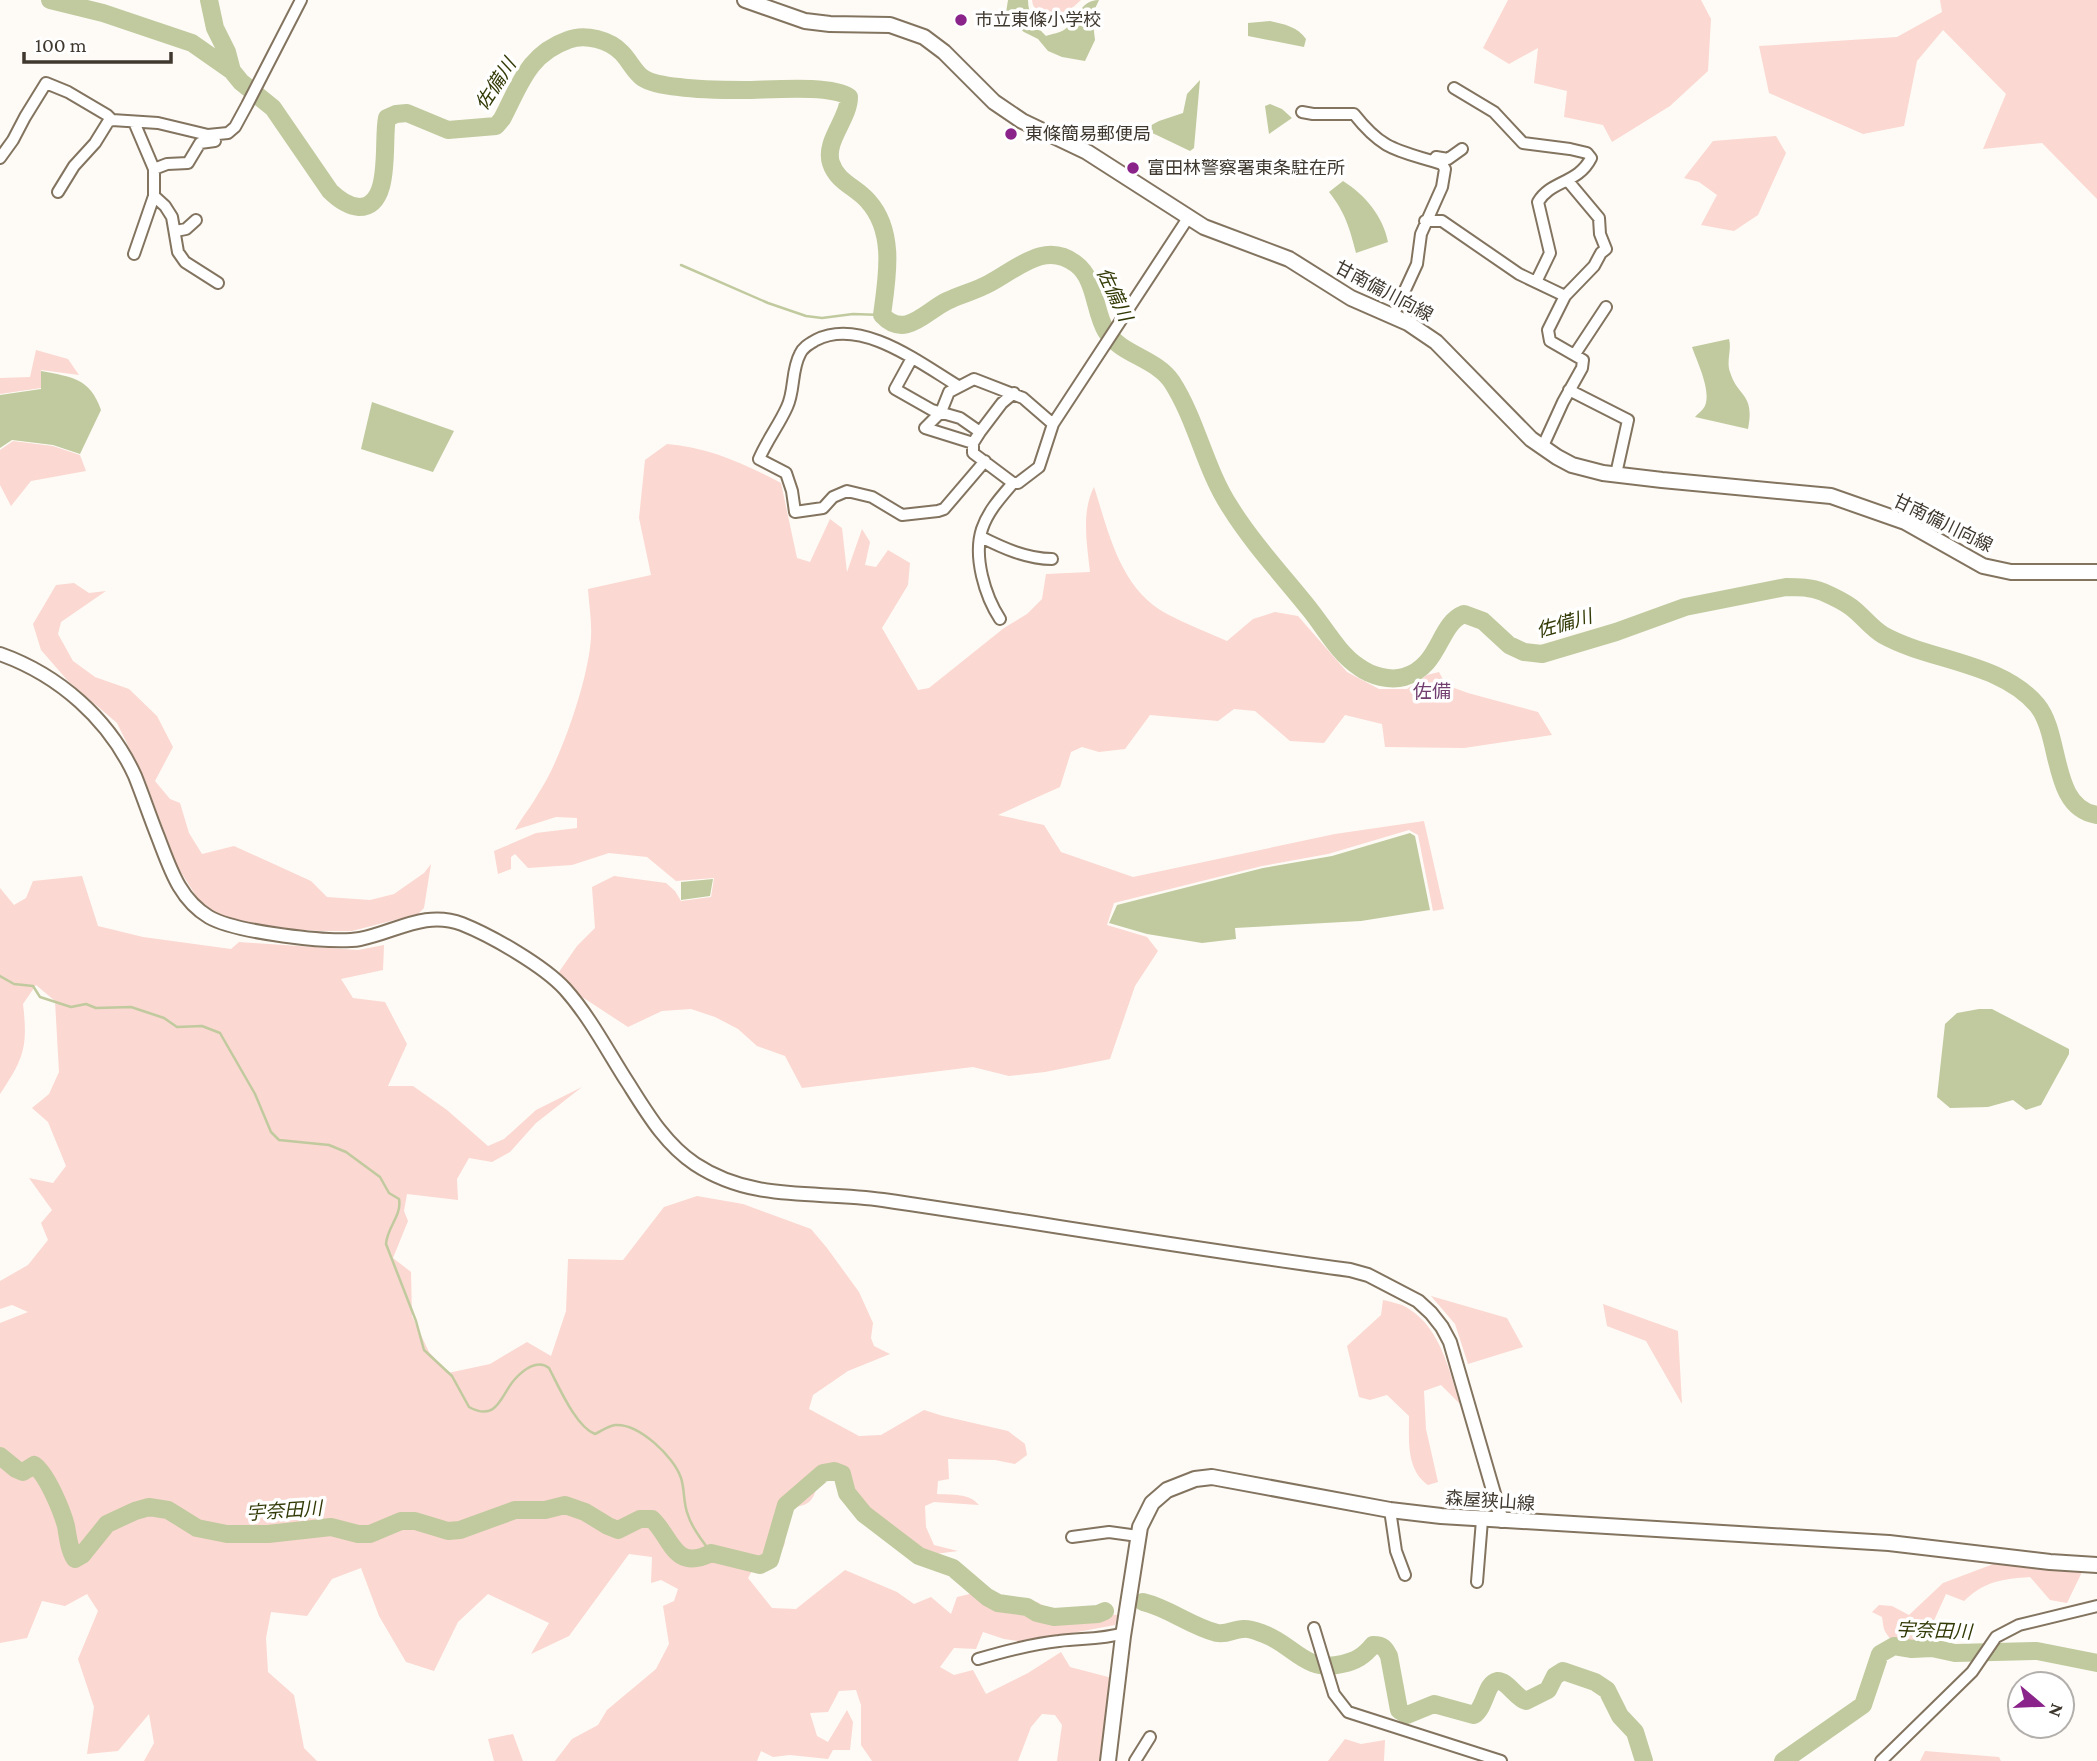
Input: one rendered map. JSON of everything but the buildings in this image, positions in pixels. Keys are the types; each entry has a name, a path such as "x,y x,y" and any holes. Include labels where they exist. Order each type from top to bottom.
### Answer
{"main road":[{"name":"甘南備川向線","path":"745,0 805,21 890,25 924,37 944,52 1007,112 1087,152 1188,218 1215,232 1289,259 1351,298 1419,329 1436,342 1542,448 1572,465 1616,474 1831,496 1905,522 1983,566 2011,572 2097,572"},
{"name":"森屋狭山線","path":"1108,1761 1138,1536 1146,1510 1159,1496 1176,1485 1204,1477 1227,1478 1391,1510 1482,1520 1889,1543 2097,1565"}],"street":[{"path":"58,192 74,166 112,120 158,123 208,135 228,133 248,103 301,0"},
{"path":"0,158 46,83 68,92 112,120"},
{"path":"1454,89 1494,112 1523,143 1587,153 1591,158 1588,165 1568,181 1548,190 1538,202 1550,253 1536,282"},
{"path":"1302,112 1354,114 1368,132 1383,144 1415,158 1442,164 1446,175 1425,221 1417,264 1393,316"},
{"path":"134,121 154,169 154,195 134,254"},
{"path":"154,169 167,164 188,163 197,145 215,141 218,135"},
{"path":"1428,160 1435,156 1448,159 1462,149"},
{"path":"1542,448 1582,368 1583,360 1550,341 1547,336 1565,296 1594,266 1606,249 1600,234 1599,218 1568,181"},
{"path":"154,195 172,217 178,252 185,262 218,283"},
{"path":"1000,619 987,599 981,576 981,531 995,503 1013,483 1018,483 1039,467 1053,425 1188,218"},
{"path":"176,231 186,229 196,220"},
{"path":"1425,221 1442,221 1519,274 1565,296"},
{"path":"1575,354 1606,307"},
{"path":"958,386 874,339 836,332 827,334 806,345 800,353 794,368 787,407 767,439 759,459 786,473 795,512 823,508 834,497 846,491 872,497 902,515 944,509 985,461"},
{"path":"912,358 895,389 932,410 960,418 980,432"},
{"path":"973,443 925,428 941,412 949,393 974,379 1014,393 1035,406 1053,425"},
{"path":"1569,390 1628,420 1616,474"},
{"path":"1013,483 972,453 973,443 980,432 1014,393"},
{"path":"981,537 1025,556 1052,559"},
{"path":"0,654 50,678 94,715 108,731 135,778 173,876 187,899 205,915 231,927 246,930 335,940 363,939 409,922 427,919 460,923 479,932 533,963 562,985 582,1010 645,1111 667,1140 692,1162 724,1181 767,1193 855,1196 1350,1269 1368,1275 1418,1301 1431,1313 1450,1342 1502,1521"},
{"path":"1391,1510 1396,1551 1405,1574"},
{"path":"1477,1582 1482,1520"},
{"path":"1072,1537 1109,1532 1138,1536"},
{"path":"1881,1761 1982,1660 1996,1637 2019,1625 2097,1606"},
{"path":"1314,1628 1334,1694 1348,1712 1501,1761"},
{"path":"978,1659 1057,1641 1093,1640 1124,1633"},
{"path":"1135,1761 1150,1737"}],"shaded area":[{"path":"1008,0 1028,0 1033,20 1046,36 1064,30 1083,7 1099,0 1092,15 1095,40 1085,61 1062,57 1048,51 1038,39 1011,22 1006,13"},
{"path":"1032,0 1081,0 1049,29"},
{"path":"1508,0 1701,0 1711,19 1708,71 1670,106 1612,142 1603,125 1564,117 1567,91 1534,83 1538,48 1509,64 1483,48"},
{"path":"1940,0 2097,0 2097,199 2042,143 1983,149 2006,94 1943,30 1917,61 1904,126 1863,134 1769,93 1759,46 1897,37 1942,12"},
{"path":"1270,21 1299,32 1306,39 1304,47 1248,36 1248,23"},
{"path":"1200,80 1194,148 1190,151 1144,129 1183,113 1187,94"},
{"path":"1270,104 1282,109 1292,118 1269,134 1265,106"},
{"path":"1776,136 1786,153 1758,215 1734,231 1701,225 1717,195 1699,182 1684,178 1713,141"},
{"path":"1343,181 1372,207 1382,223 1388,242 1356,253 1346,221 1329,192"},
{"path":"1729,339 1729,368 1747,402 1750,417 1748,429 1695,417 1703,409 1707,396 1704,378 1692,347"},
{"path":"36,350 68,359 79,375 41,370 41,388 0,394 0,378 30,377"},
{"path":"41,371 78,381 97,399 101,410 80,454 53,445 12,440 0,448 0,395 41,389"},
{"path":"372,402 454,431 433,472 361,449"},
{"path":"13,441 53,446 80,455 86,471 31,481 11,506 0,485 0,450"},
{"path":"667,444 726,458 781,483 797,558 810,562 830,519 842,528 847,572 862,529 870,542 865,565 876,567 888,550 910,563 908,585 882,628 918,690 929,688 1004,628 1027,614 1042,599 1046,574 1090,572 1086,517 1094,487 1111,541 1127,575 1151,603 1167,614 1227,641 1253,619 1275,612 1298,616 1347,672 1379,689 1407,689 1427,675 1439,672 1446,685 1538,712 1552,735 1464,748 1385,747 1382,724 1345,715 1324,743 1290,741 1255,711 1234,709 1218,721 1150,715 1125,749 1099,752 1082,747 1071,752 1060,787 998,815 1044,825 1061,852 1133,877 1335,834 1424,821 1444,909 1433,911 1418,835 1409,830 1328,854 1262,866 1114,903 1107,925 1147,937 1158,951 1135,986 1110,1059 1009,1076 973,1067 802,1088 785,1056 757,1046 738,1029 715,1017 691,1009 662,1011 628,1027 576,993 559,972 577,946 595,928 592,887 614,876 666,883 681,901 711,897 714,878 676,881 647,857 609,853 572,865 528,868 515,854 511,857 511,869 498,874 494,851 536,833 577,828 577,818 556,817 515,830 556,761 579,696 591,637 588,589 651,575 639,518 645,460"},
{"path":"74,583 89,593 106,591 61,622 58,634 73,661 95,677 129,689 157,716 173,747 155,781 170,799 180,803 189,833 202,854 234,846 311,881 327,897 370,900 394,894 424,873 431,864 424,908 418,914 352,931 319,931 273,928 220,916 198,899 177,866 145,780 117,723 68,681 41,650 33,624 56,585"},
{"path":"1410,833 1415,836 1430,910 1361,921 1235,928 1236,939 1202,943 1147,934 1109,923 1117,905 1263,868 1332,856"},
{"path":"82,876 98,926 143,937 231,949 239,942 358,950 384,945 383,970 341,979 353,998 385,1002 407,1044 388,1086 413,1086 447,1110 488,1146 504,1139 536,1110 582,1087 536,1123 510,1152 492,1162 469,1158 457,1179 458,1200 407,1194 404,1211 408,1221 393,1258 411,1272 412,1316 429,1352 448,1373 490,1364 527,1342 551,1356 566,1311 568,1259 623,1260 664,1207 697,1196 743,1204 811,1229 859,1292 873,1323 871,1338 874,1346 890,1354 848,1371 813,1395 809,1409 859,1436 881,1435 924,1410 1008,1431 1025,1444 1027,1455 1015,1464 995,1460 948,1459 949,1479 938,1481 937,1494 965,1497 979,1505 934,1502 925,1506 926,1527 934,1545 958,1551 927,1555 906,1547 864,1515 840,1482 819,1475 814,1496 807,1504 785,1507 784,1546 771,1556 758,1560 748,1578 772,1608 796,1609 845,1570 897,1592 914,1604 931,1597 951,1614 957,1597 982,1591 1008,1600 1037,1602 1062,1616 1097,1613 1118,1615 1115,1625 1024,1642 983,1632 976,1649 954,1648 940,1667 954,1675 973,1670 986,1694 1028,1673 1061,1652 1070,1667 1112,1678 1102,1761 1057,1761 1062,1725 1055,1715 1042,1714 1031,1727 1018,1761 872,1761 861,1745 861,1705 856,1690 839,1691 828,1712 810,1713 817,1736 828,1742 847,1710 853,1722 850,1750 833,1750 828,1759 790,1755 773,1757 761,1751 757,1761 555,1761 572,1739 598,1725 607,1710 656,1669 669,1644 663,1606 674,1601 678,1589 661,1580 651,1583 652,1557 629,1554 569,1636 531,1654 549,1623 488,1594 458,1622 434,1671 406,1662 379,1616 361,1568 332,1579 307,1616 271,1612 266,1638 268,1672 294,1695 304,1748 317,1761 144,1761 154,1743 149,1714 118,1751 87,1754 94,1707 78,1659 98,1611 87,1594 65,1606 42,1601 27,1638 0,1643 0,1323 28,1312 12,1305 0,1309 0,1281 28,1265 48,1240 41,1223 52,1210 29,1178 53,1183 66,1166 48,1122 32,1108 49,1094 59,1072 55,1001 36,985 23,1004 25,1031 22,1052 0,1094 0,888 14,905 26,898 33,881"},
{"path":"713,879 710,896 681,900 681,882"},
{"path":"1992,1009 2069,1049 2069,1054 2041,1105 2026,1110 2013,1100 1988,1107 1950,1108 1937,1097 1945,1024 1957,1013"},
{"path":"1431,1296 1507,1318 1523,1347 1468,1364 1455,1324"},
{"path":"1383,1300 1406,1307 1429,1328 1442,1352 1460,1404 1441,1385 1424,1391 1426,1429 1438,1482 1428,1485 1421,1479 1412,1463 1409,1416 1387,1395 1370,1400 1359,1397 1347,1346 1381,1315"},
{"path":"1603,1304 1678,1331 1682,1404 1646,1341 1607,1326"},
{"path":"1996,1563 2082,1572 2067,1603 2050,1600 2030,1577 1994,1582 1979,1589 1964,1601 1946,1594 1932,1625 1945,1634 1932,1654 1919,1653 1895,1643 1885,1631 1882,1617 1872,1612 1879,1605 1892,1606 1909,1615 1943,1583"},
{"path":"513,1734 523,1761 494,1761 488,1739"},
{"path":"1345,1739 1361,1744 1385,1740 1384,1761 1328,1761"},
{"path":"1925,1751 1999,1757 2001,1761 1920,1761"}],"waterway":[{"path":"50,0 103,13 192,43 232,71"},
{"name":"佐備川","path":"209,0 215,28 227,52 232,71 241,82 273,108 330,191 343,202 359,207 370,204 381,185 387,118 407,113 448,130 496,126 534,62 554,46 575,38 597,39 611,44 622,53 640,76 661,84 703,89 799,89 840,93 849,97 848,105 831,146 831,163 842,180 868,201 883,227 887,271 882,315 899,325 907,324 947,301 985,286 1042,256 1065,257 1076,264 1087,278 1102,323 1112,339 1157,367 1172,382 1181,397 1221,492 1239,521 1339,649 1364,670 1381,677 1393,678 1416,672 1432,655 1455,619 1464,614 1483,621 1509,645 1524,652 1542,654 1616,632 1685,607 1786,587 1814,589 1848,605 1874,629 1901,644 1985,671 2022,691 2037,705 2045,718 2064,785 2071,799 2082,809 2097,815"},
{"path":"681,265 768,303 806,316 822,318 853,314 882,315"},
{"path":"0,976 14,984 33,986 40,997 71,1007 86,1004 96,1008 131,1007 164,1018 177,1027 202,1026 220,1033 255,1094 271,1132 279,1140 329,1145 346,1152 380,1177 389,1193 399,1199 398,1211 386,1244 416,1321 424,1350 452,1376 469,1407 479,1411 493,1409 523,1372 531,1366 545,1365 569,1406 588,1430 595,1434 615,1425 624,1426 645,1435 663,1451 681,1478 690,1520 711,1553"},
{"name":"宇奈田川","path":"0,1456 23,1472 34,1465 44,1476 61,1511 75,1559 82,1555 107,1524 149,1507 168,1510 197,1528 227,1534 268,1534 331,1527 358,1534 370,1534 401,1521 415,1521 448,1531 460,1530 515,1510 545,1510 565,1505 585,1512 618,1530 640,1519 652,1519 681,1556 699,1558 711,1553 760,1565 770,1560 786,1505 823,1473 834,1471 842,1474 847,1493 864,1514 919,1556 953,1568 998,1603 1027,1607 1037,1613 1054,1617 1098,1614 1105,1611"},
{"name":"宇奈田川","path":"1143,1602 1217,1633 1240,1629 1257,1631 1318,1665 1347,1663 1359,1658 1373,1645 1381,1646 1389,1656 1399,1710 1407,1715 1434,1704 1474,1715 1481,1707 1490,1686 1497,1681 1504,1683 1526,1701 1548,1690 1555,1676 1563,1671 1595,1682 1607,1690 1620,1716 1635,1732 1644,1761"},
{"name":"宇奈田川","path":"1783,1761 1863,1705 1880,1654 1894,1646 1932,1648 1955,1653 2037,1651 2097,1663"}],"place":[{"name":"市立東條小学校","path":"961,20"},
{"name":"東條簡易郵便局","path":"1011,134"},
{"name":"富田林警察署東条駐在所","path":"1133,168"}],"district":[{"name":"佐備","path":"1432,691"}]}
